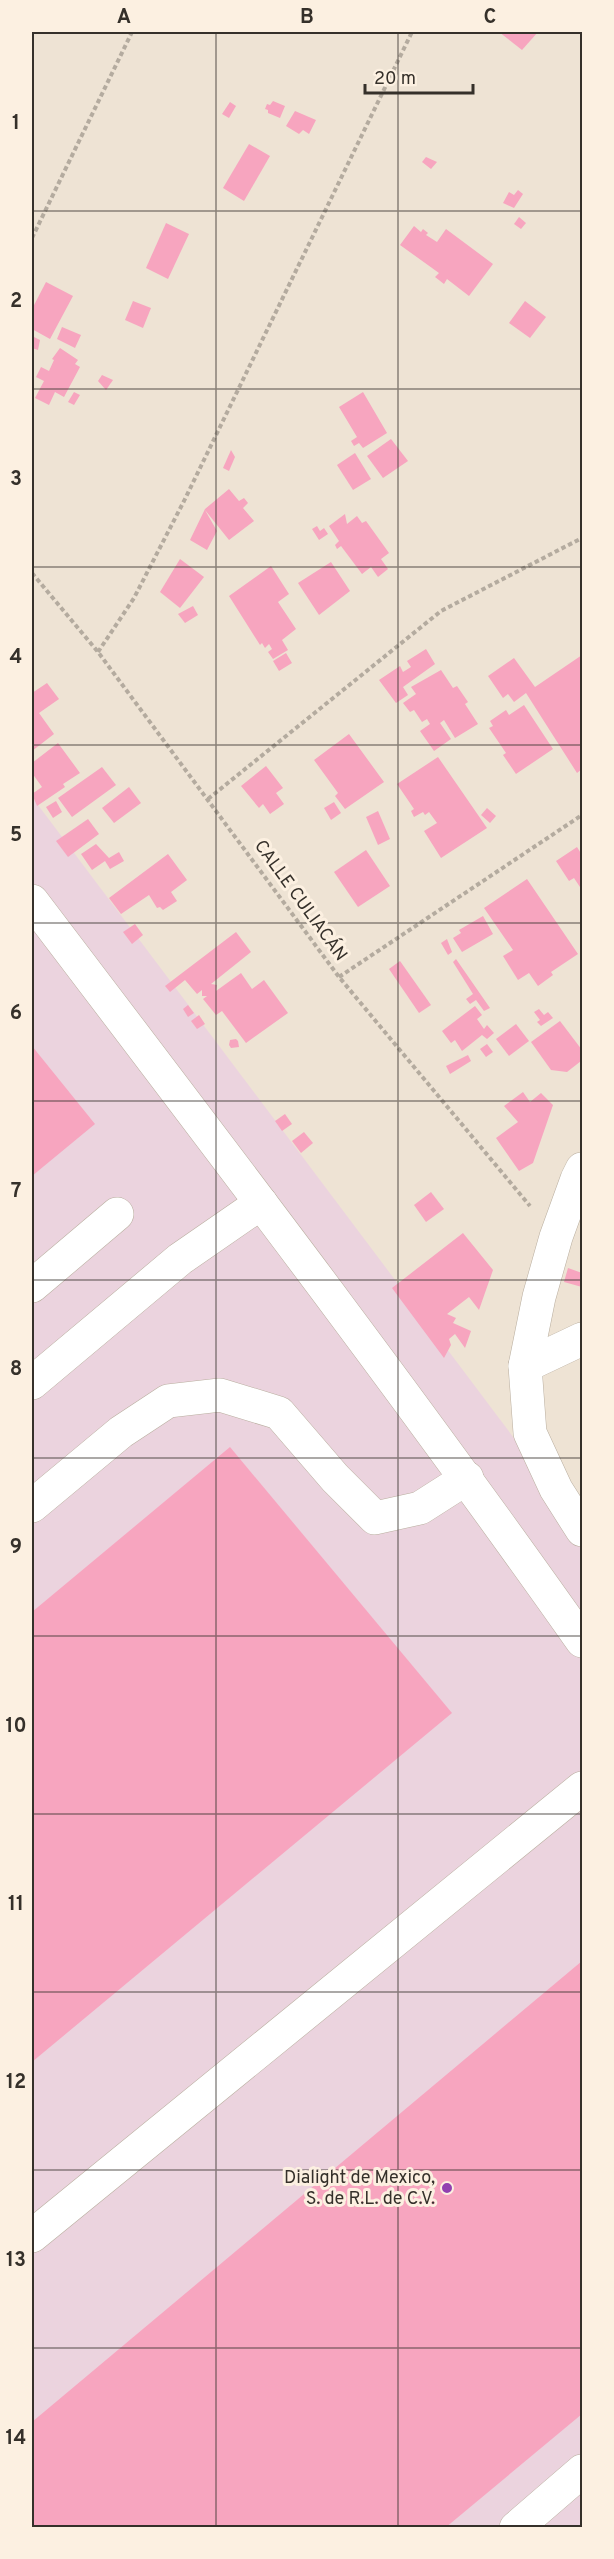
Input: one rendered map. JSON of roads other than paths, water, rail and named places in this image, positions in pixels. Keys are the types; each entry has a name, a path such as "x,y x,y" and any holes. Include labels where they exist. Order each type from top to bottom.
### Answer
{"street":[{"path":"32,901 467,1478 582,1641"},
{"path":"582,1169 576,1179 556,1236 539,1297 525,1366 530,1433 556,1489 582,1530"},
{"path":"32,1383 180,1259 261,1203"},
{"path":"32,1286 117,1214"},
{"path":"525,1366 582,1339"},
{"path":"32,1506 121,1432 168,1401 220,1395 279,1413 335,1478 375,1518 420,1508 467,1478"},
{"path":"32,2236 582,1788"},
{"path":"516,2528 582,2471"}],"place":[{"name":"Dialight de Mexico, S. de R.L. de C.V.","path":"447,2188"}]}
